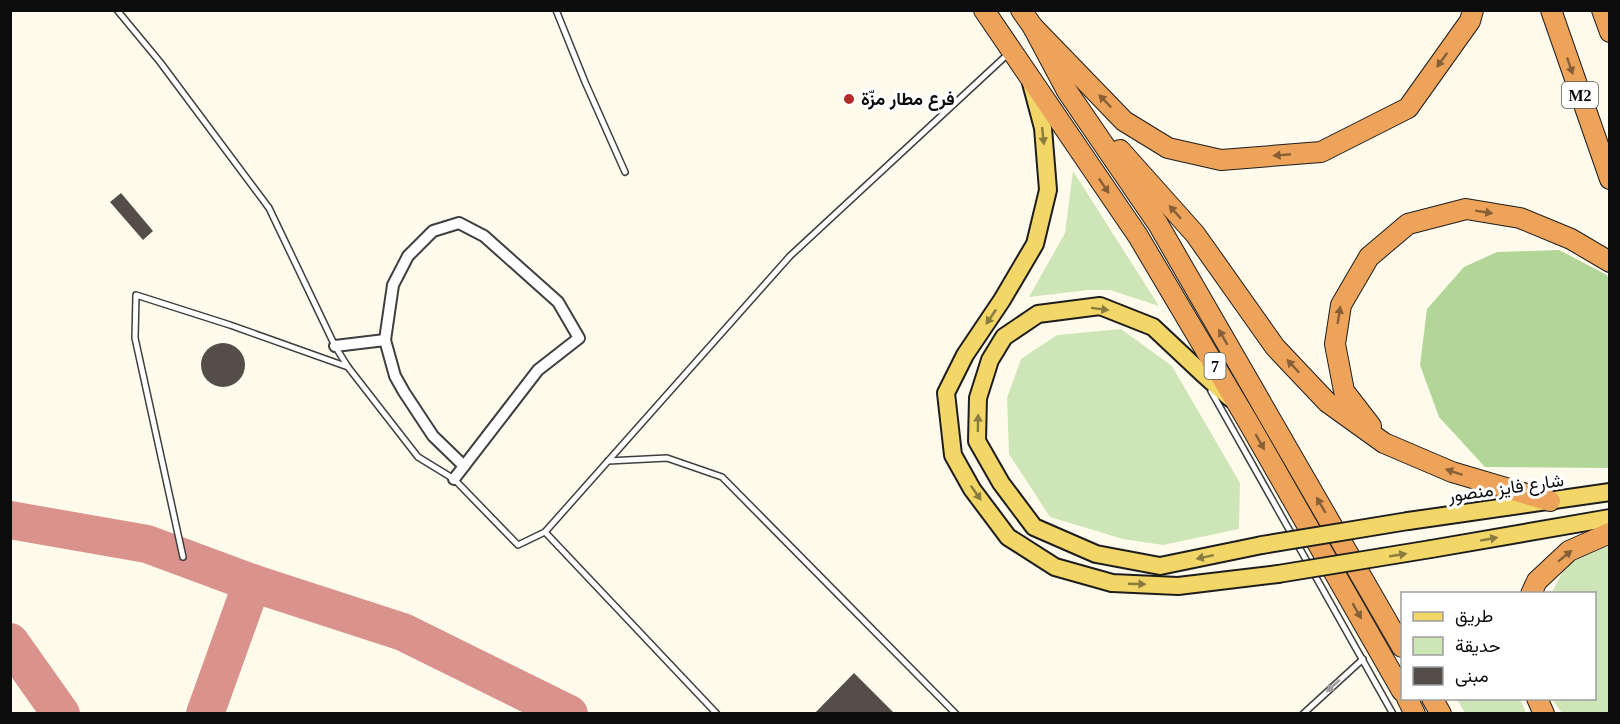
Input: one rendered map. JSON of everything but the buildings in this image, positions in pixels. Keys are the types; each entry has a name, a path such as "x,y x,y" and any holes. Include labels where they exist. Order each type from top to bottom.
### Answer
{"highway":[{"name":"7","path":"984,10 1138,236 1239,406 1401,689"},
{"name":"7","path":"1021,10 1033,27 1067,91 1158,224 1401,645"},
{"path":"1033,27 1124,121 1168,148 1221,160 1320,152 1408,108 1470,21 1473,10"},
{"name":"M2","path":"1551,10 1610,179"},
{"path":"1602,10 1610,32"},
{"path":"1067,91 1195,234 1275,347 1327,402 1384,443 1452,472 1550,501"},
{"path":"1384,443 1344,391 1335,345 1341,305 1369,257 1408,224 1466,209 1520,218 1571,239 1610,262"},
{"path":"1532,592 1537,581 1569,551 1610,533"},
{"path":"1408,700 1415,714"},
{"path":"1433,700 1441,714"},
{"path":"1537,700 1544,714"}],"main road":[{"path":"1030,79 1043,128 1048,190 1035,244 1002,300 965,355 946,393 953,455 972,489 1008,537 1055,567 1112,583 1178,586 1278,574 1610,518"},
{"name":"شارع فايز منصور","path":"1239,406 1154,327 1100,306 1038,314 1004,336 990,360 978,398 977,441 1001,483 1034,527 1096,554 1160,566 1262,545 1610,492"}],"street":[{"path":"454,479 538,370 579,338 558,302 484,236 459,223 433,231 408,256 393,285 385,340 395,376 404,392 433,436 464,466"},
{"path":"335,346 385,340"}],"lane":[{"path":"117,10 160,62 269,208 335,346 348,367 418,457 454,479 518,545 545,532 789,256 1011,51"},
{"path":"556,10 625,172"},
{"path":"183,558 135,338 136,295 230,325 348,367"},
{"path":"1202,373 1393,714"},
{"path":"608,461 667,458 722,477 956,714"},
{"path":"545,532 717,714"},
{"path":"1303,714 1363,659"}],"green space":[{"path":"1073,171 1159,306 1110,290 1088,290 1029,297 1065,233"},
{"path":"1559,250 1607,275 1609,281 1609,468 1485,467 1439,417 1420,365 1427,309 1464,267 1497,252"},
{"path":"1121,329 1172,366 1240,483 1239,529 1163,545 1123,539 1050,517 1009,454 1007,398 1021,359 1057,335"},
{"path":"1609,546 1609,713 1562,713 1553,700 1596,700 1596,592 1552,592 1567,564"},
{"path":"1458,700 1520,700 1526,713 1465,713"}],"taxiway":[{"path":"10,520 147,544 252,583 403,632 569,714"},
{"path":"205,714 252,583"},
{"path":"10,642 61,714"}],"place":[{"name":"فرع مطار مزّة","path":"849,99"}]}
